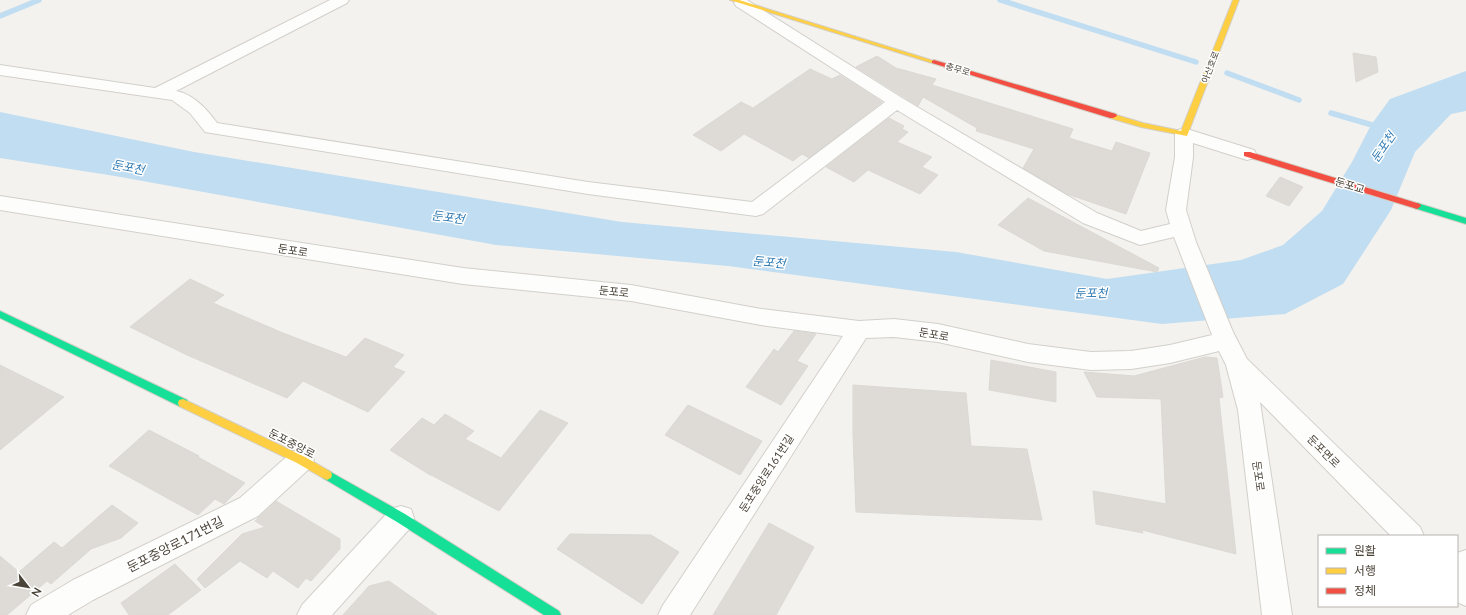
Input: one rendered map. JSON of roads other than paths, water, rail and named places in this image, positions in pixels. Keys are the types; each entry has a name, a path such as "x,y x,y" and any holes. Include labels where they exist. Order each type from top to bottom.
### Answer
{"street":[{"path":"158,93 342,0"},
{"name":"아산호로","path":"1184,134 1236,0"},
{"path":"737,1 896,102 1090,218 1140,238 1183,236"},
{"name":"충무로","path":"737,1 1141,125 1184,134 1247,154"},
{"path":"0,70 176,96 187,102 204,117 211,128 588,188 756,209 896,102"},
{"name":"충무로","path":"1159,119 1184,134"},
{"path":"1184,134 1184,158 1176,210 1183,236 1224,336"},
{"name":"둔포교","path":"1247,154 1466,221"},
{"name":"둔포로","path":"0,204 464,276 631,293 761,317 860,330 894,328 938,333 1028,353 1091,361 1131,360 1170,354 1224,336 1238,365 1250,410 1277,615"},
{"name":"둔포중앙로","path":"2,317 302,460 401,518 555,615"},
{"name":"둔포중앙로161번길","path":"673,615 860,330"},
{"name":"둔포면로","path":"1238,365 1409,535"},
{"name":"둔포중앙로171번길","path":"41,615 83,590 249,507 302,460"},
{"path":"312,615 401,518"},
{"path":"1458,584 1466,592"}],"water":[{"name":"둔포천","path":"1466,71 1466,111 1451,114 1415,152 1391,210 1343,284 1285,314 1162,324 728,266 496,245 115,176 0,158 0,112 194,152 622,222 956,252 1107,279 1241,260 1283,245 1322,211 1352,162 1371,125 1390,99"}],"waterway":[{"path":"0,16 39,0"},
{"path":"1000,0 1196,62"},
{"path":"1227,73 1299,100"},
{"path":"1331,113 1379,127"}]}
